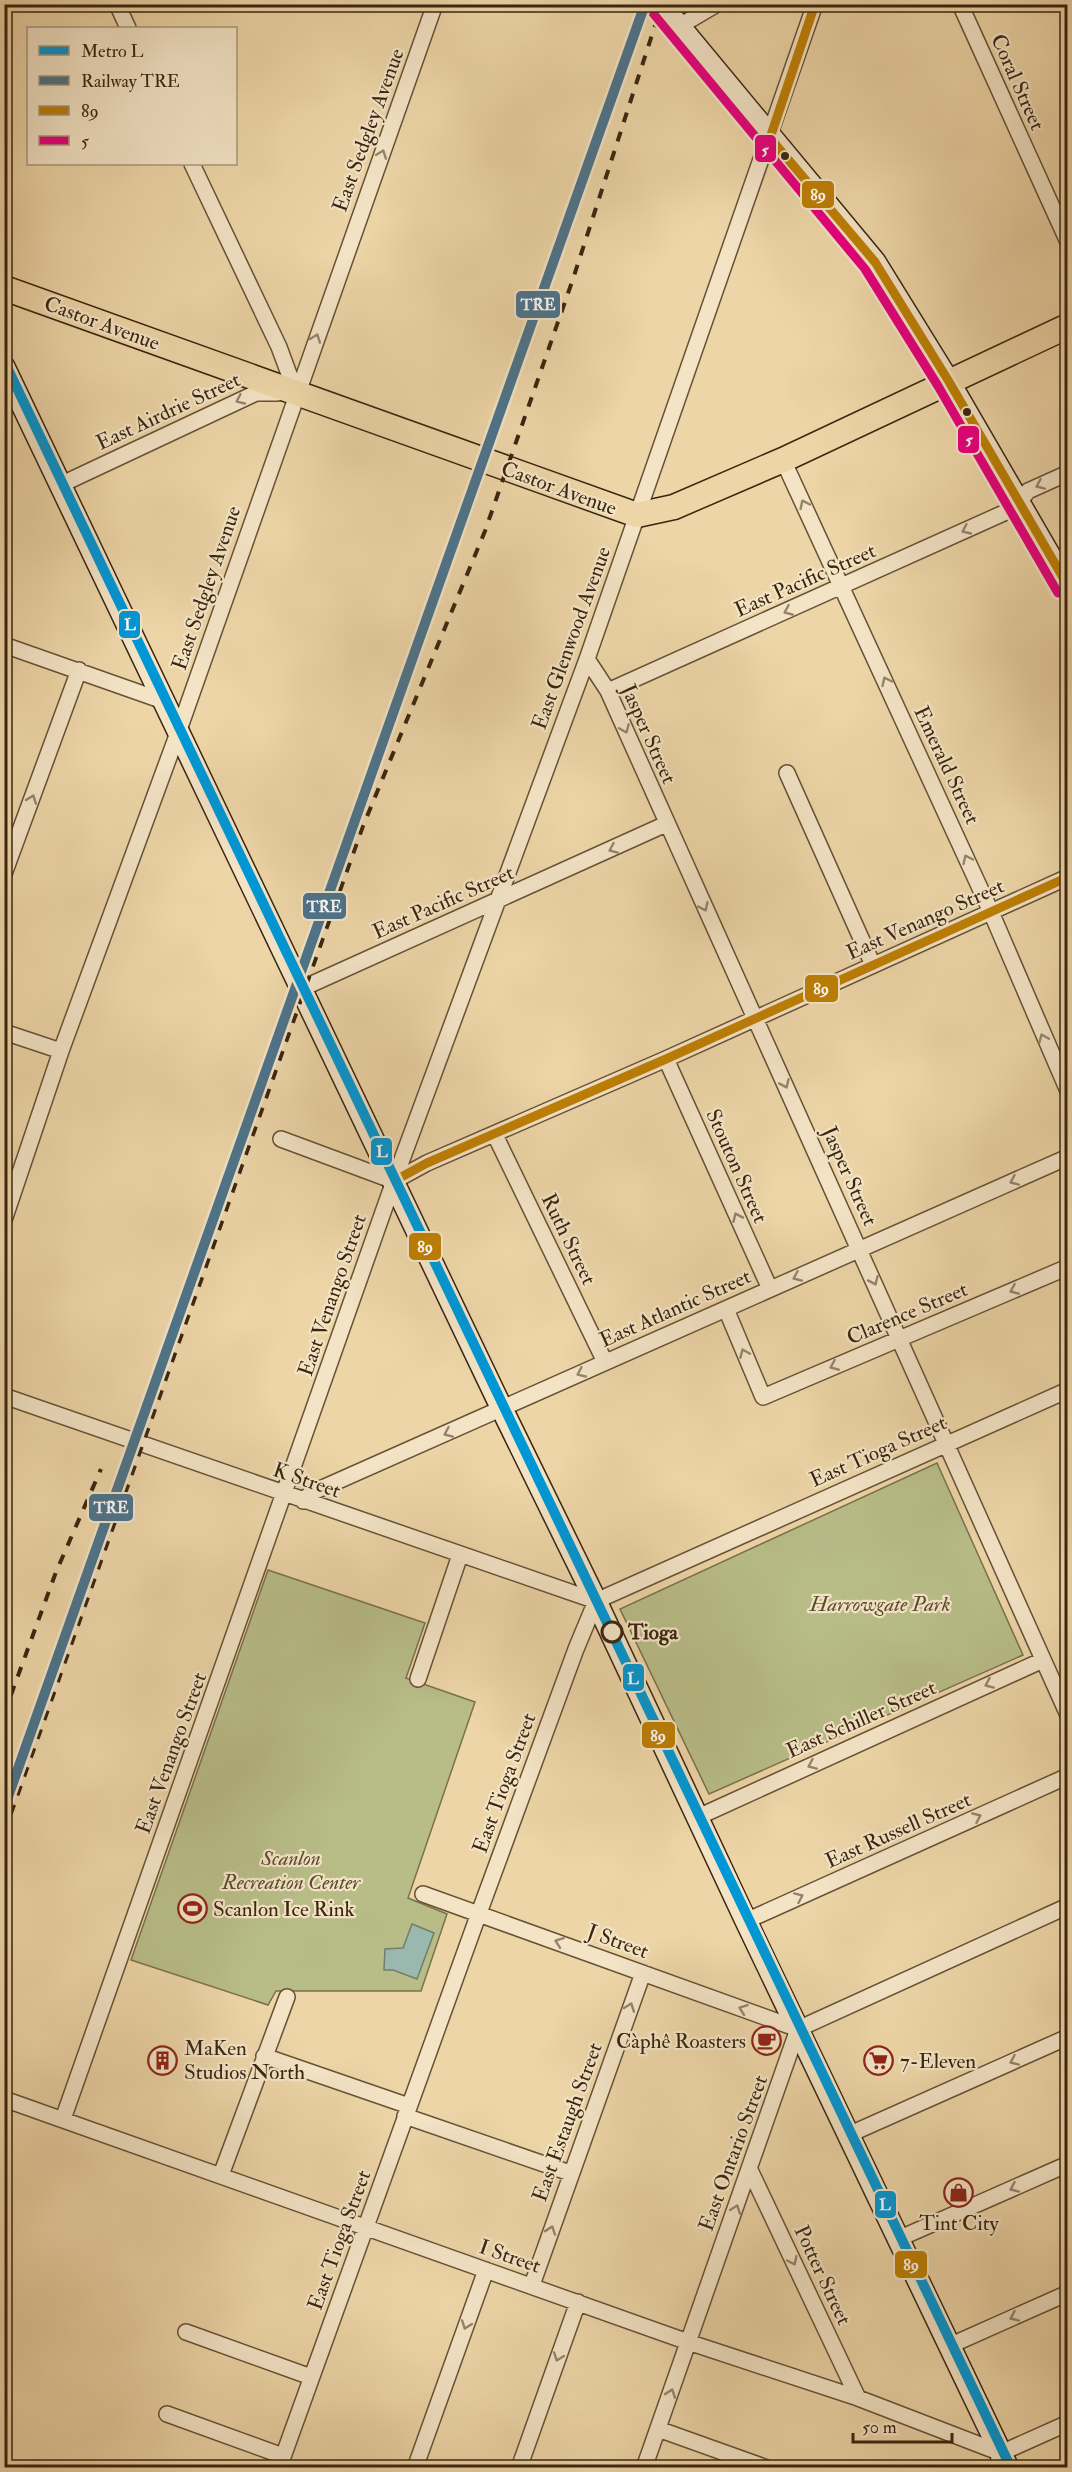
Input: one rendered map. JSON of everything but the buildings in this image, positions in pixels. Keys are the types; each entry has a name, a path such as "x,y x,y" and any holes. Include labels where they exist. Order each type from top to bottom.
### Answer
{"main road":[{"name":"Castor Avenue","path":"4,288 637,515 674,507 783,460 1068,326"}],"street":[{"path":"117,4 128,27"},
{"name":"East Sedgley Avenue","path":"4,1220 61,1051 179,730 435,4"},
{"path":"661,4 875,262 948,381 1066,584"},
{"path":"678,27 717,4"},
{"name":"East Glenwood Avenue","path":"394,1181 587,659 815,4"},
{"name":"Coral Street","path":"960,4 1068,242"},
{"path":"192,165 279,347 297,393"},
{"path":"4,367 596,1601 949,2346 1002,2463 1068,2423"},
{"name":"East Airdrie Street","path":"60,485 256,393 297,393"},
{"name":"Emerald Street","path":"783,460 991,912 1068,1091"},
{"name":"East Pacific Street","path":"608,691 842,587 1018,504 1028,491 1068,473"},
{"path":"4,645 166,702"},
{"name":"Jasper Street","path":"587,659 608,691 1068,1715"},
{"path":"4,874 11,837 79,670"},
{"path":"787,773 873,965"},
{"name":"East Pacific Street","path":"303,988 666,824"},
{"name":"East Venango Street","path":"63,2119 394,1181 428,1163 666,1059 1068,877"},
{"path":"4,1032 61,1051"},
{"name":"Stouton Street","path":"666,1059 770,1289"},
{"name":"Ruth Street","path":"495,1135 605,1362"},
{"path":"281,1139 394,1181"},
{"name":"East Atlantic Street","path":"303,1501 311,1493 1068,1157"},
{"name":"Clarence Street","path":"726,1309 763,1396 1068,1267"},
{"name":"East Tioga Street","path":"281,2462 479,1913 576,1649 596,1601 947,1443 1066,1394"},
{"name":"K Street","path":"4,1396 596,1601"},
{"path":"418,1680 460,1555"},
{"name":"East Schiller Street","path":"698,1817 1043,1660"},
{"name":"East Russell Street","path":"746,1921 1068,1776"},
{"name":"J Street","path":"423,1894 798,2029"},
{"path":"798,2029 1068,1906"},
{"name":"East Estaugh Street","path":"532,2285 643,1973"},
{"path":"221,2175 287,1997"},
{"name":"East Ontario Street","path":"644,2468 798,2029"},
{"path":"848,2135 1068,2037"},
{"path":"264,2056 570,2173"},
{"name":"I Street","path":"4,2099 367,2226 688,2342 858,2398 1002,2463"},
{"path":"898,2239 1068,2164"},
{"name":"Potter Street","path":"750,2170 858,2398"},
{"path":"415,2468 486,2270"},
{"path":"949,2346 1068,2293"},
{"path":"519,2468 578,2302"},
{"path":"186,2332 311,2377"},
{"path":"167,2414 281,2462"},
{"path":"658,2429 767,2468"}],"green space":[{"name":"Harrowgate Park","path":"937,1463 1023,1655 709,1794 620,1609"},
{"name":"Scanlon Recreation Center","path":"268,1570 425,1623 406,1678 475,1702 408,1898 447,1914 421,1991 276,1991 268,2005 131,1960"}],"water":[{"path":"412,1924 434,1933 417,1979 393,1970 384,1970 385,1949 403,1948"}],"railway":[{"path":"4,1833 363,826 485,531 573,279 662,4"},
{"path":"4,1714 56,1572 101,1469"}],"metro line":[{"name":"L","path":"4,361 1011,2468"}],"rail line":[{"name":"TRE","path":"4,1808 645,4"}],"transit line":[{"name":"89","path":"815,4 770,138 875,262 948,380 1068,586"},
{"name":"5","path":"652,12 865,269 938,386 1058,593"},
{"name":"89","path":"1008,2468 394,1181 427,1163 666,1059 1068,877"}],"place":[{"name":"Tioga","path":"612,1632"},
{"name":"Scanlon Ice Rink","path":"192,1909"},
{"name":"Càphê Roasters","path":"767,2041"},
{"name":"MaKen Studios North","path":"163,2060"},
{"name":"7-Eleven","path":"879,2061"},
{"name":"Tint City","path":"959,2192"}]}
